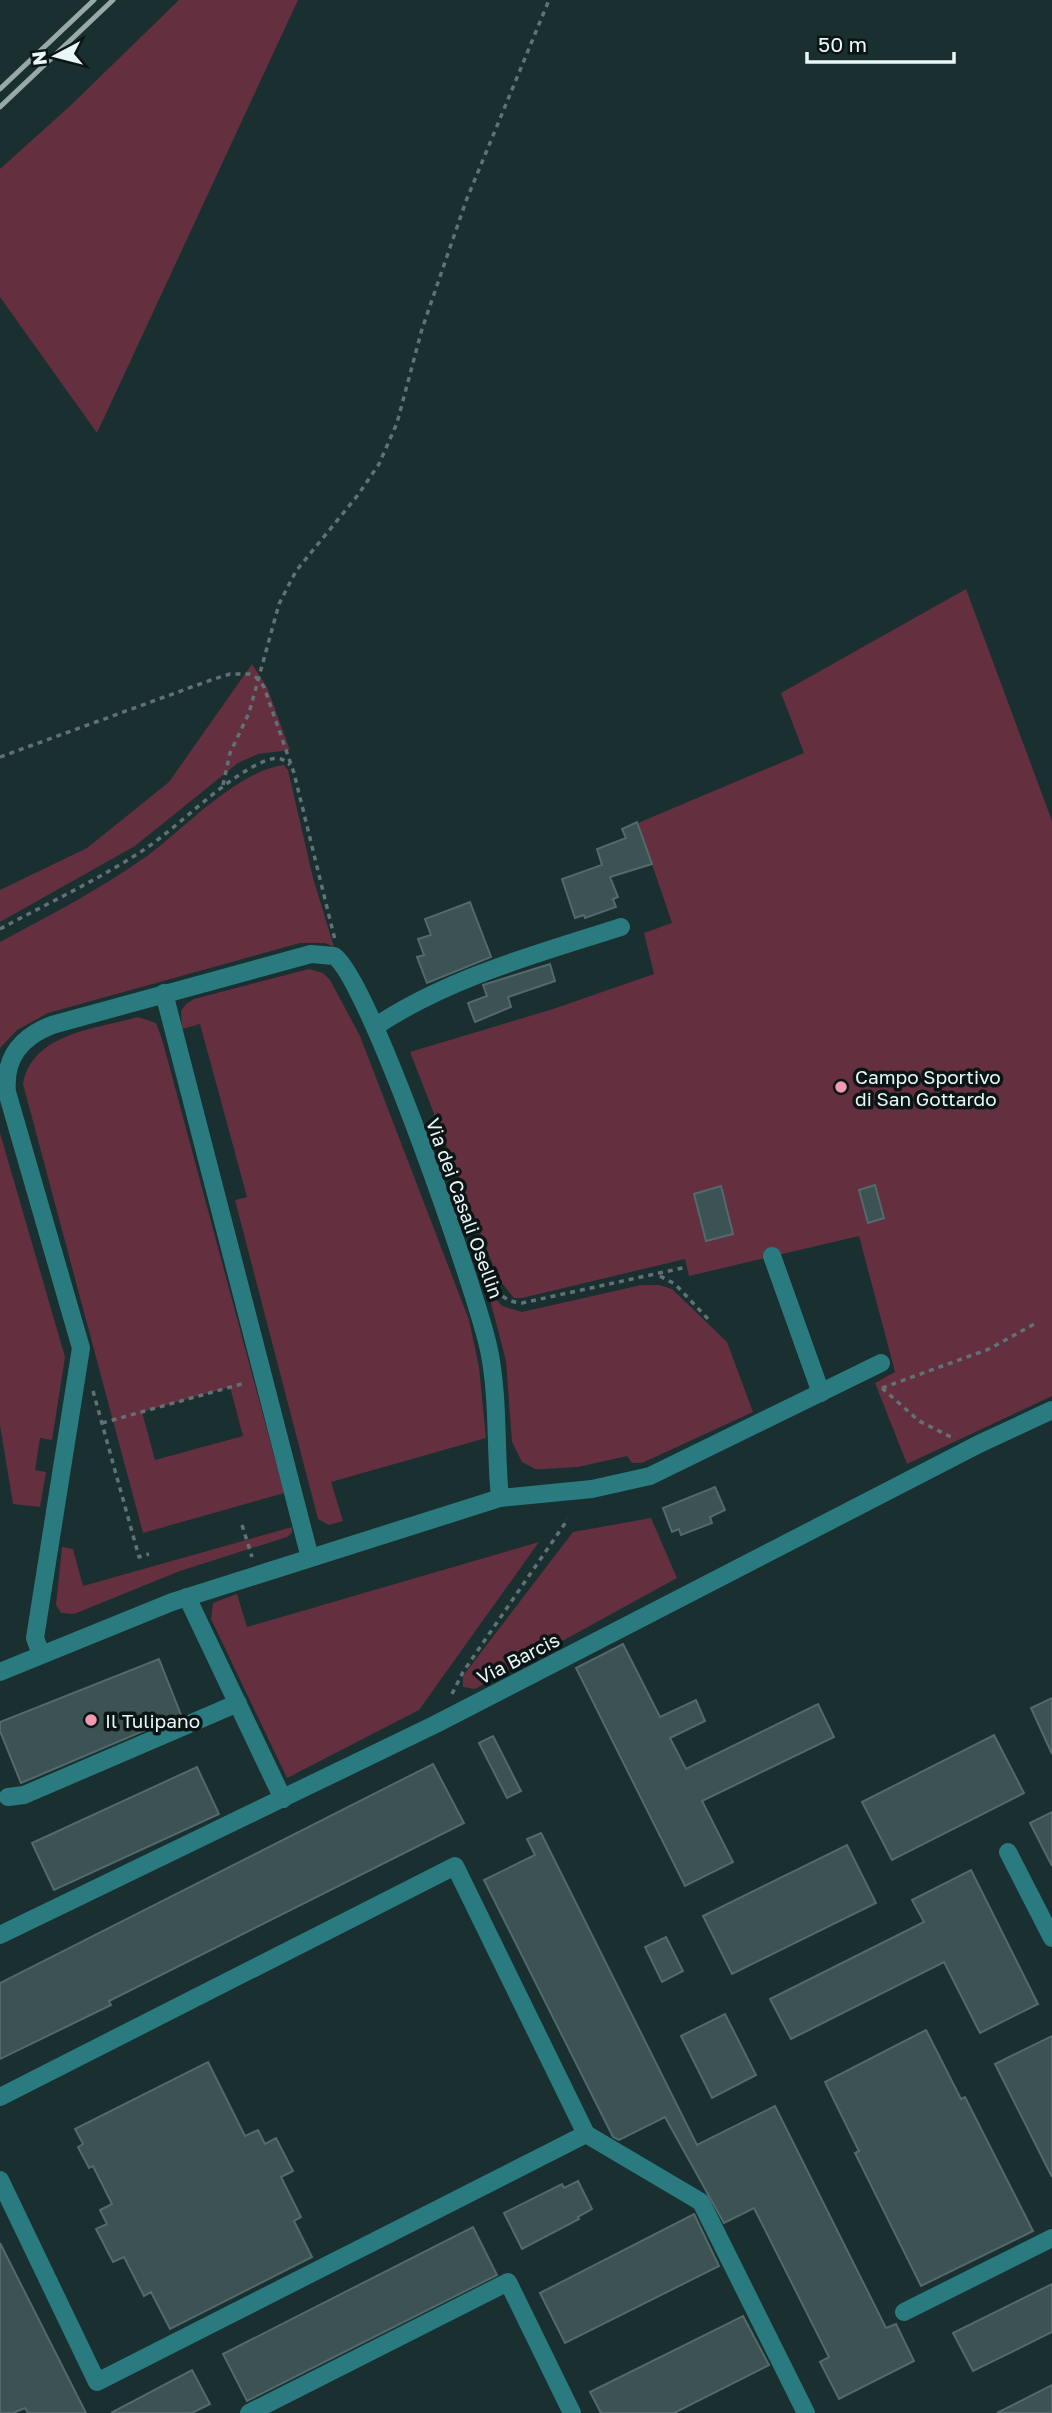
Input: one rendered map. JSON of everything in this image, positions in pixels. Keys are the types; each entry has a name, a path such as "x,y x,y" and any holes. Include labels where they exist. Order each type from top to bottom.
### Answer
{"street":[{"path":"376,1026 411,1004 462,980 621,927"},
{"path":"41,1654 35,1638 81,1348 7,1092 6,1077 19,1044 40,1030 164,993 311,954 334,956 349,971"},
{"name":"Via dei Casali Osellin","path":"349,971 376,1026 481,1313 496,1399 500,1498"},
{"path":"164,993 310,1558"},
{"path":"772,1256 821,1393"},
{"path":"0,1672 187,1597 500,1498 592,1489 635,1481 663,1471 874,1367"},
{"name":"Via Barcis","path":"0,1935 436,1724 979,1444 1052,1410"},
{"path":"187,1597 283,1799"},
{"path":"8,1797 24,1795 238,1703"},
{"path":"1008,1852 1052,1938"},
{"path":"0,2097 456,1867 586,2134 701,2202 806,2413"},
{"path":"0,2180 97,2382 586,2134"},
{"path":"904,2312 1052,2238"},
{"path":"249,2413 508,2282 572,2413"}],"path":[{"path":"223,785 230,753 249,713 279,604 296,571 358,495 379,464 397,423 422,329 466,201 549,0"},
{"path":"0,757 220,677 239,673 257,678 274,714 291,767 321,892 337,945 349,971"},
{"path":"0,929 143,850 223,785 274,758 281,759 291,767"},
{"path":"491,1281 500,1296 510,1303 522,1303 659,1276 687,1267"},
{"path":"659,1276 675,1284 710,1321"},
{"path":"882,1388 989,1349 1038,1322"},
{"path":"874,1367 882,1388 919,1422 946,1435 979,1444"},
{"path":"102,1423 264,1377"},
{"path":"92,1387 139,1557 149,1554"},
{"path":"436,1724 463,1672 568,1519"},
{"path":"242,1525 253,1557"}],"shaded area":[{"path":"179,0 298,0 97,433 0,297 0,169 70,106"},
{"name":"Campo Sportivo di San Gottardo","path":"966,589 1052,821 1052,1396 907,1464 875,1383 895,1372 859,1236 689,1276 685,1259 514,1298 498,1278 410,1052 553,1009 654,974 644,933 672,923 638,823 804,753 781,693"},
{"path":"252,664 267,687 290,750 258,754 238,763 135,846 0,922 0,890 87,848 169,782"},
{"path":"284,765 288,770 313,878 334,947 325,943 300,943 48,1013 17,1030 0,1048 0,942 112,880 147,856 230,789 266,769"},
{"path":"309,969 323,973 330,980 360,1036 469,1320 479,1367 486,1438 331,1482 343,1521 329,1525 318,1519 235,1200 247,1197 200,1024 182,1029 181,1011 194,999"},
{"path":"138,1017 156,1023 162,1039 284,1493 143,1533 23,1084 29,1067 39,1054 52,1044 86,1030","holes":["230,1387 243,1436 155,1460 142,1412"]},
{"path":"0,1133 65,1357 52,1440 40,1438 35,1470 46,1472 40,1507 13,1504 0,1425"},
{"path":"641,1285 659,1285 672,1289 727,1342 753,1412 642,1463 632,1463 627,1456 578,1467 535,1469 522,1462 512,1442 506,1361 487,1288 502,1306 522,1312"},
{"path":"651,1518 677,1578 475,1689 463,1687 463,1676 573,1532"},
{"path":"292,1527 292,1533 287,1537 180,1571 74,1614 61,1613 56,1605 62,1547 73,1549 83,1586"},
{"path":"539,1542 419,1710 287,1778 211,1619 213,1603 237,1594 247,1627"}],"building":[{"path":"637,822 652,864 610,877 618,897 613,899 616,907 585,918 584,915 575,918 562,879 602,865 597,849 626,838 622,829"},
{"path":"470,902 491,957 427,983 417,957 424,955 418,939 431,935 425,919"},
{"path":"550,964 555,981 508,997 511,1007 475,1022 468,1003 487,996 483,985"},
{"path":"875,1185 884,1218 868,1223 859,1190"},
{"path":"721,1186 733,1234 706,1241 694,1194"},
{"path":"715,1487 725,1510 710,1517 712,1523 681,1535 679,1529 672,1532 663,1508"},
{"path":"623,1644 660,1717 696,1700 705,1721 670,1738 686,1769 818,1704 834,1737 702,1801 733,1862 685,1886 576,1668"},
{"name":"Il Tulipano","path":"159,1659 181,1715 21,1783 0,1731 0,1722"},
{"path":"1052,1698 1052,1754 1031,1708"},
{"path":"994,1735 1024,1793 892,1860 862,1802"},
{"path":"493,1736 521,1791 507,1798 479,1743"},
{"path":"433,1764 464,1823 109,2001 111,2005 0,2059 0,1983"},
{"path":"197,1767 219,1814 54,1890 32,1843"},
{"path":"1052,1812 1052,1866 1030,1823"},
{"path":"541,1833 697,2145 775,2106 886,2328 896,2324 914,2361 839,2399 820,2362 829,2357 754,2208 724,2223 665,2117 619,2140 613,2137 484,1880 535,1855 527,1839"},
{"path":"847,1845 876,1903 732,1974 703,1916"},
{"path":"971,1870 1038,2004 980,2033 944,1962 791,2039 770,1999 924,1922 912,1900"},
{"path":"666,1937 683,1971 662,1982 645,1947"},
{"path":"725,2014 756,2075 712,2098 681,2036"},
{"path":"926,2030 961,2099 965,2097 1033,2231 921,2286 855,2153 859,2151 825,2082"},
{"path":"1052,2036 1052,2177 995,2064"},
{"path":"208,2062 245,2136 258,2130 265,2144 276,2138 293,2171 281,2177 301,2217 294,2221 312,2257 170,2329 151,2292 144,2296 124,2257 113,2262 96,2229 107,2224 100,2210 112,2204 93,2166 89,2168 78,2147 83,2144 75,2129"},
{"path":"578,2181 592,2209 578,2217 579,2219 522,2249 504,2213 562,2184 564,2188"},
{"path":"694,2214 719,2266 565,2343 540,2293"},
{"path":"473,2227 497,2275 247,2401 223,2354"},
{"path":"0,2243 86,2413 28,2413 25,2408 13,2413 0,2413"},
{"path":"1052,2284 1052,2332 973,2371 953,2333"},
{"path":"743,2316 769,2365 674,2413 601,2413 590,2392"},
{"path":"192,2370 210,2404 192,2413 111,2413"},
{"path":"1052,2385 1052,2413 997,2413"}],"railway":[{"path":"0,89 94,0"},
{"path":"0,107 113,0"}],"place":[{"name":"Campo Sportivo di San Gottardo","path":"841,1087"},
{"name":"Il Tulipano","path":"91,1720"}]}
